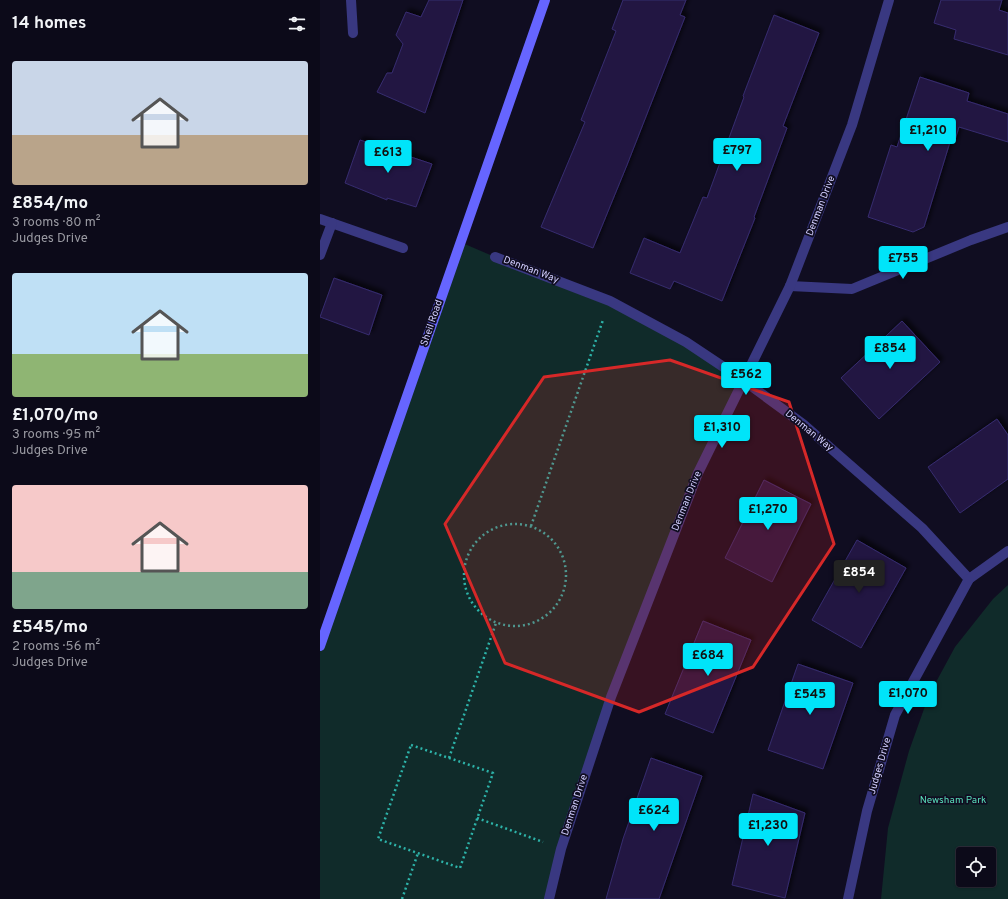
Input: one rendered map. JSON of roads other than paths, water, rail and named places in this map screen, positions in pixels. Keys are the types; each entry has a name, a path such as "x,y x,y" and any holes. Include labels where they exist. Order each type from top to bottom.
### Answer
{"main road":[{"name":"Sheil Road","path":"320,646 545,0"}],"street":[{"path":"351,0 352,33"},
{"name":"Denman Drive","path":"548,899 561,849 614,689 698,473 790,286 852,125 889,0"},
{"path":"320,219 403,248"},
{"path":"320,255 332,223"},
{"path":"790,286 852,289 971,240 1008,227"},
{"name":"Denman Way","path":"495,256 610,301 686,342 743,380 803,424 916,523 969,579"},
{"name":"Judges Drive","path":"848,899 867,811 895,715 969,579 1008,551"}],"park label":[{"name":"Newsham Park","path":"953,800"}]}
